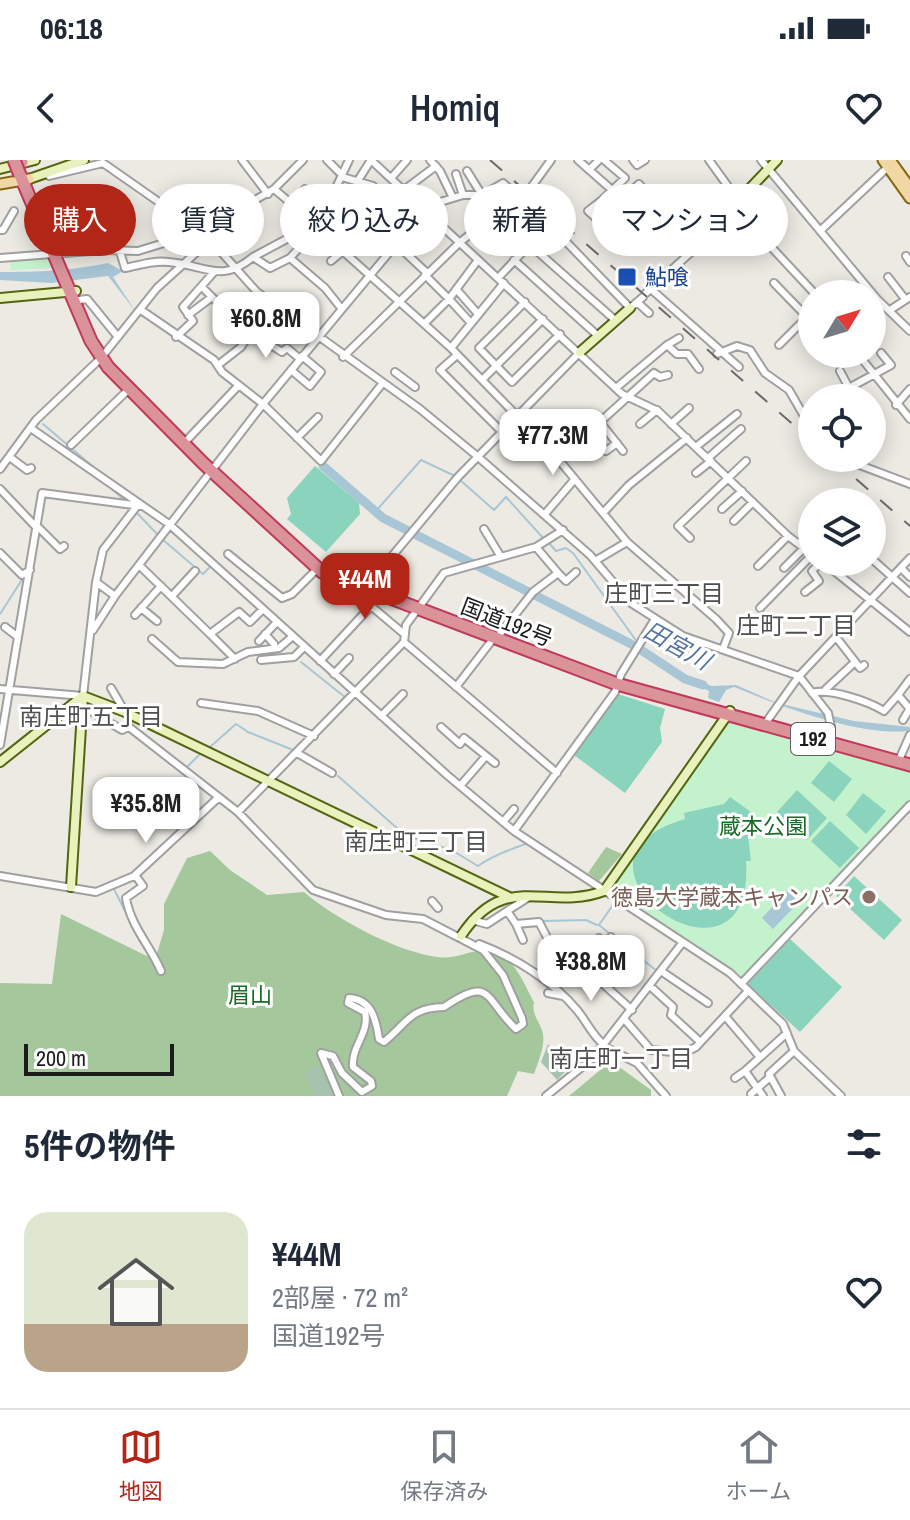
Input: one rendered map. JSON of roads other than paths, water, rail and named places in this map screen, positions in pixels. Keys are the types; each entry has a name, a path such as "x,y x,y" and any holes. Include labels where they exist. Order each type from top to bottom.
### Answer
{"highway":[{"name":"国道192号","path":"14,160 30,184"},
{"name":"国道192号","path":"21,160 60,261 102,355 129,389 324,566 363,587"},
{"name":"国道192号","path":"59,256 60,261"},
{"name":"国道192号","path":"102,355 317,569 618,681 905,760"},
{"name":"国道192号","path":"717,710 829,740"}],"main road":[{"path":"888,162 910,188"},
{"path":"888,162 910,198"},
{"path":"0,184 27,177"}],"street":[{"path":"0,169 35,160"},
{"path":"27,177 84,160"},
{"path":"242,160 268,194"},
{"path":"264,196 303,160"},
{"path":"327,160 342,176 365,184"},
{"path":"338,184 349,160"},
{"path":"357,182 371,160 398,184"},
{"path":"392,177 407,160"},
{"path":"532,184 551,160"},
{"path":"578,160 605,184"},
{"path":"589,170 602,160 625,178"},
{"path":"633,160 637,165 645,160"},
{"path":"709,160 725,184"},
{"path":"761,160 910,331"},
{"path":"754,184 777,160"},
{"path":"820,231 888,162"},
{"path":"27,177 103,163 152,198"},
{"path":"412,184 438,166 453,198"},
{"path":"467,171 475,184"},
{"path":"448,201 463,195 456,174"},
{"path":"618,184 629,175 641,184"},
{"path":"274,189 280,194"},
{"path":"2,230 14,211"},
{"path":"2,230 15,230"},
{"path":"448,234 625,396 657,410 798,543"},
{"path":"343,357 358,335 464,239"},
{"path":"121,256 125,268 158,261 214,272 236,271 253,257 280,243"},
{"path":"576,245 642,298 739,367"},
{"path":"0,258 60,261 80,256"},
{"path":"0,469 36,420 102,355 157,288 192,256"},
{"path":"223,256 279,308 477,456 563,530 631,603 683,636 799,676 829,717 829,740"},
{"path":"331,261 335,256"},
{"path":"351,256 400,299 517,414 627,542 730,629 723,649"},
{"path":"93,630 169,524 316,336 385,256"},
{"path":"408,256 470,322"},
{"path":"498,278 518,256"},
{"path":"543,256 615,320"},
{"path":"403,633 371,606 363,587 517,414 597,335 685,256"},
{"path":"783,256 803,280"},
{"path":"253,257 270,268 290,258 325,288 341,308"},
{"path":"425,323 457,290 478,260"},
{"path":"514,260 597,335"},
{"path":"176,337 193,321 183,307 214,272"},
{"path":"888,277 908,298 888,308"},
{"path":"451,348 504,283"},
{"path":"774,283 798,304"},
{"path":"202,287 253,334 282,352 287,348 321,372 310,386 291,370"},
{"path":"457,290 478,314"},
{"path":"0,298 73,291 87,299 118,337"},
{"path":"188,315 212,297"},
{"path":"642,298 649,313"},
{"path":"525,302 479,348 512,382 560,334"},
{"path":"218,365 241,347 279,308"},
{"path":"141,310 218,365 321,461 382,384"},
{"path":"483,379 543,319"},
{"path":"779,345 798,325"},
{"path":"616,388 679,338"},
{"path":"667,345 677,354 688,354 699,369"},
{"path":"719,352 737,346 750,350 765,373 789,390 798,406"},
{"path":"457,355 440,370 501,431"},
{"path":"646,363 660,377 668,375"},
{"path":"868,368 910,419"},
{"path":"840,371 849,388 885,368"},
{"path":"395,372 415,387"},
{"path":"617,443 606,451 591,433 625,396 654,373"},
{"path":"395,393 403,379"},
{"path":"188,439 238,386"},
{"path":"71,445 129,389"},
{"path":"896,405 910,389"},
{"path":"671,424 689,408"},
{"path":"640,424 657,410"},
{"path":"724,413 730,419"},
{"path":"697,446 737,414"},
{"path":"297,438 318,417"},
{"path":"600,422 623,451"},
{"path":"32,429 134,507 169,524 355,693 514,831 683,942 741,984 783,1024 794,1051 841,1096"},
{"path":"696,473 741,429"},
{"path":"603,513 629,485 687,438"},
{"path":"11,458 27,470 31,468"},
{"path":"690,538 678,526 746,461"},
{"path":"878,472 910,484"},
{"path":"545,514 574,480"},
{"path":"0,489 60,549 64,546"},
{"path":"722,509 742,491"},
{"path":"0,745 42,493 134,507"},
{"path":"734,521 753,502"},
{"path":"71,887 82,701 93,630 96,582 103,550 134,507"},
{"path":"484,529 501,557"},
{"path":"557,773 404,642 403,633 444,573 536,547 563,530"},
{"path":"758,566 788,536"},
{"path":"595,561 627,542"},
{"path":"536,547 566,581 576,572"},
{"path":"0,553 22,575 30,569"},
{"path":"228,554 282,598 292,594 317,569"},
{"path":"767,721 799,676 910,558"},
{"path":"784,568 798,559"},
{"path":"139,565 235,659"},
{"path":"760,608 798,565"},
{"path":"901,568 910,577"},
{"path":"886,570 910,593"},
{"path":"172,596 195,571"},
{"path":"456,687 531,593 558,573"},
{"path":"805,592 819,581 816,576"},
{"path":"841,576 910,632"},
{"path":"96,582 115,596"},
{"path":"135,615 161,586"},
{"path":"320,661 371,606"},
{"path":"141,608 157,621"},
{"path":"210,634 239,612 250,622 263,609"},
{"path":"514,831 557,773 655,619"},
{"path":"259,641 277,622"},
{"path":"5,627 18,637"},
{"path":"265,634 274,644"},
{"path":"152,639 178,662 223,664 248,652 279,648 293,636"},
{"path":"836,637 860,668 864,665"},
{"path":"238,812 404,642"},
{"path":"261,660 294,657 304,647"},
{"path":"219,660 227,651"},
{"path":"334,674 349,658"},
{"path":"812,693 826,689 855,662"},
{"path":"826,689 850,700 872,703 884,711 910,679"},
{"path":"111,688 125,712"},
{"path":"0,689 82,701 125,712 509,897"},
{"path":"381,716 403,694"},
{"path":"898,695 910,708 903,720"},
{"path":"0,762 82,701"},
{"path":"82,701 122,730 129,727 238,812 313,890 386,915 423,919 500,953 553,986 603,1046 637,1063 666,1096"},
{"path":"201,703 258,711 314,736"},
{"path":"604,891 717,710"},
{"path":"441,727 460,744 464,738 495,763"},
{"path":"905,760 908,741"},
{"path":"297,753 332,773"},
{"path":"460,786 486,756"},
{"path":"0,876 96,892 135,875 219,797"},
{"path":"741,984 910,805"},
{"path":"503,822 514,809"},
{"path":"135,875 143,886 126,898 127,907 140,937 151,949 161,971"},
{"path":"464,938 472,920 493,903 509,897 604,891"},
{"path":"472,920 487,924 531,896"},
{"path":"432,901 438,908"},
{"path":"507,911 523,940"},
{"path":"516,924 539,922 564,970"},
{"path":"587,970 611,937"},
{"path":"339,1096 321,1053 333,1056 342,1073 362,1092 372,1086 371,1081 353,1067 352,1056 366,1030 367,1018 365,1012 348,1003 349,998 360,1000 372,1010 379,1039 384,1042 419,1010 428,1005 444,1007 463,993 473,991 491,997 516,1029 523,1024 497,964 464,938"},
{"path":"580,963 599,938"},
{"path":"546,1096 603,1046 683,942"},
{"path":"553,986 573,962 580,963 632,1010"},
{"path":"661,971 708,1003"},
{"path":"650,986 673,1007 671,1015 697,1039"},
{"path":"625,1020 651,1050 667,1054 684,1053 696,1047 748,991"},
{"path":"548,993 563,996"},
{"path":"725,1016 759,1056"},
{"path":"735,1078 787,1033"},
{"path":"754,1091 794,1051"},
{"path":"745,1071 754,1091 763,1096"},
{"path":"770,1077 781,1096"}],"water":[{"path":"108,263 123,271 113,277 136,312 108,276 51,283 0,280 0,272 80,268"},
{"path":"694,679 712,686 736,685 777,703 854,721 910,727 910,731 844,725 798,711 734,687 726,690 719,702 708,698 709,691 692,683"},
{"path":"787,891 799,902 773,929 762,918"}],"waterway":[{"path":"43,424 97,470"},
{"path":"375,512 421,460 455,476"},
{"name":"田宮川","path":"323,466 383,518 635,646 685,679 703,685"},
{"path":"460,480 494,510 506,497 544,539"},
{"path":"111,488 124,500"},
{"path":"137,513 157,534"},
{"path":"39,533 53,546"},
{"path":"162,539 203,574 211,566"},
{"path":"549,543 556,551 566,548 573,553 635,639"},
{"path":"0,614 23,578"},
{"path":"301,662 346,698"},
{"path":"210,747 236,724 293,750"},
{"path":"186,768 199,755"},
{"path":"338,776 398,829 422,842 450,849 478,866 529,843"},
{"path":"113,887 128,917"},
{"path":"610,934 599,925 615,902"},
{"path":"544,921 586,920 597,925"},
{"path":"131,923 146,948"},
{"path":"615,938 657,971"},
{"path":"557,1083 599,1044"}],"railway":[{"path":"490,160 798,429"},
{"path":"848,472 910,526"}],"place":[{"name":"鮎喰","path":"627,277"},
{"name":"徳島大学蔵本キャンパス","path":"869,897"}],"district":[{"name":"庄町三丁目","path":"664,594"},
{"name":"庄町二丁目","path":"796,626"},
{"name":"南庄町五丁目","path":"91,717"},
{"name":"南庄町三丁目","path":"416,842"},
{"name":"南庄町一丁目","path":"621,1059"}],"park label":[{"name":"蔵本公園","path":"763,826"},
{"name":"眉山","path":"250,995"}]}
